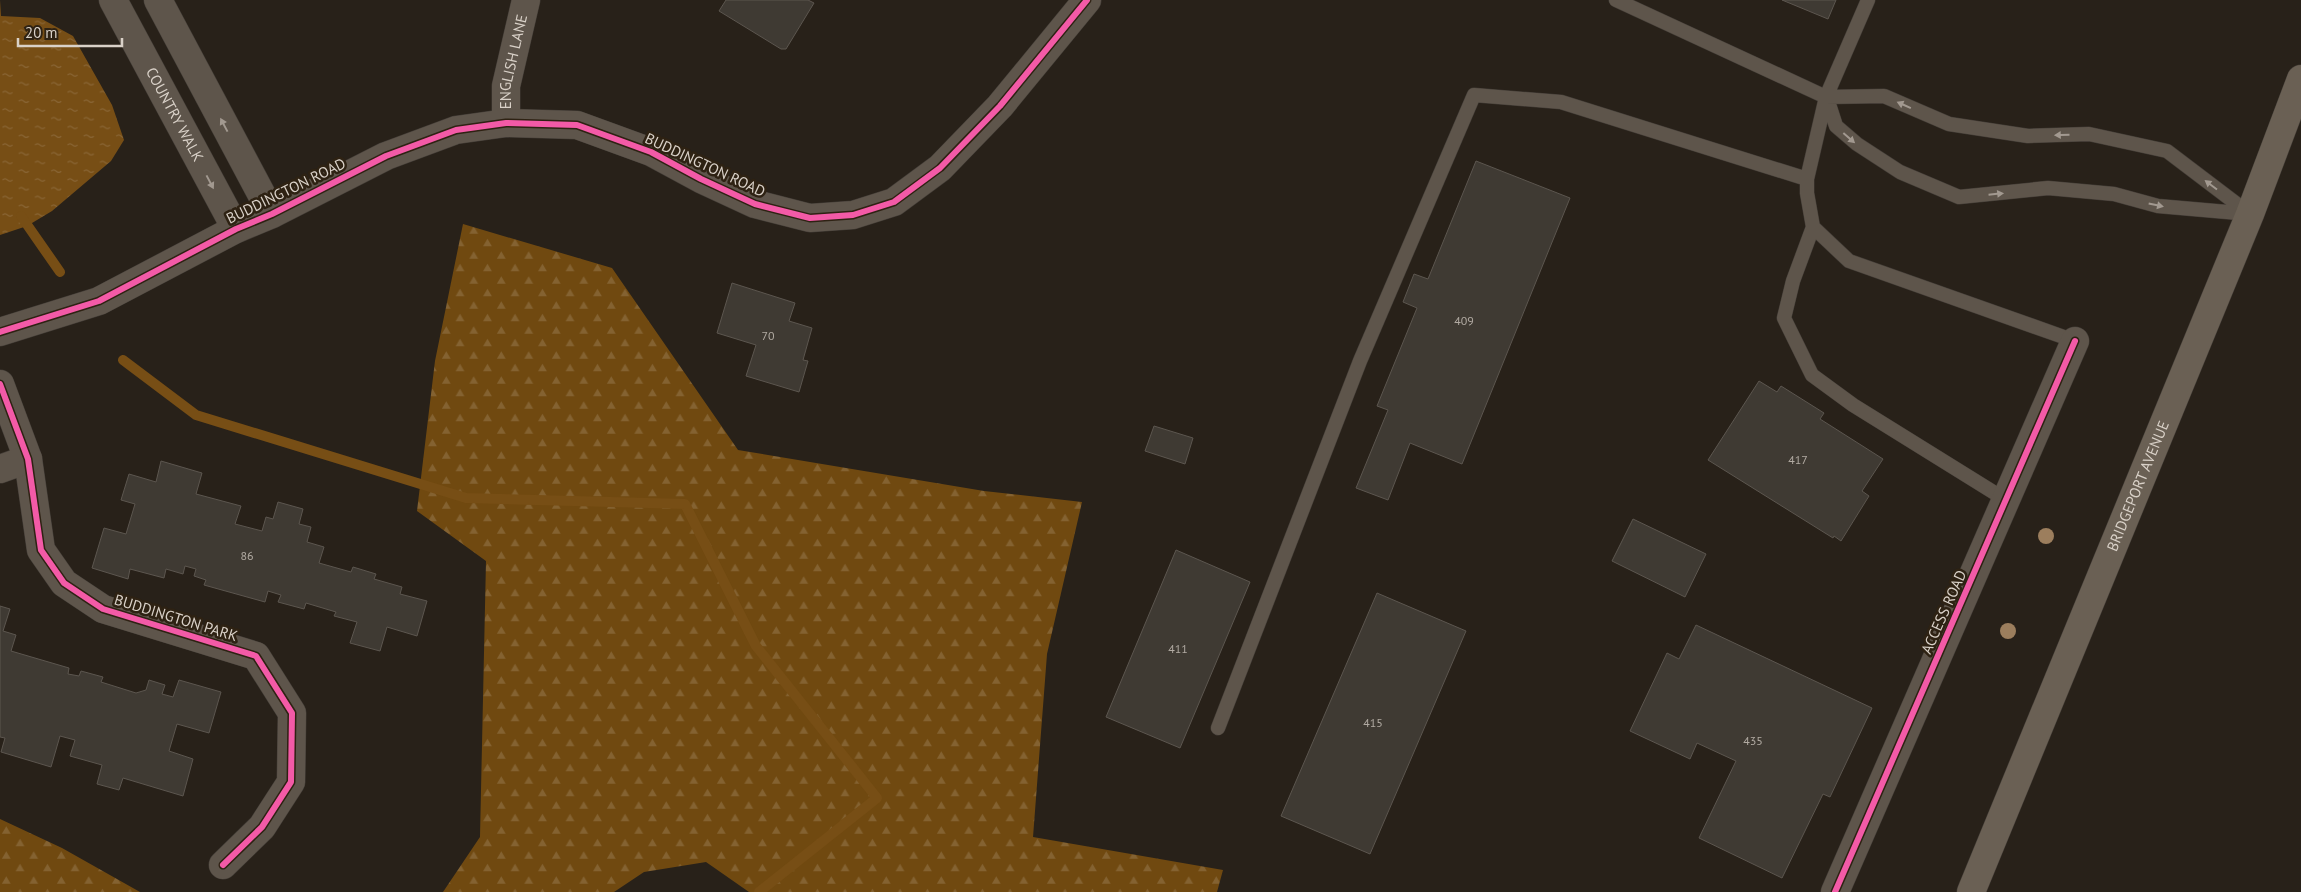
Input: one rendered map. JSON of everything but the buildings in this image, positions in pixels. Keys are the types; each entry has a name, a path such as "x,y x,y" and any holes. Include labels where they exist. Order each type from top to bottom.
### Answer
{"main road":[{"name":"BRIDGEPORT AVENUE","path":"1971,892 2250,214 2301,79"}],"street":[{"name":"COUNTRY WALK","path":"113,0 236,230"},
{"path":"158,0 272,214"},
{"name":"ENGLISH LANE","path":"506,122 506,86 526,0"},
{"name":"BUDDINGTON ROAD","path":"0,332 99,301 236,230 272,214 386,156 456,130 506,122 577,125 651,152 755,204 810,218 853,215 894,202 940,168 1000,106 1087,0"},
{"name":"ACCESS ROAD","path":"1835,892 2075,341"},
{"name":"BUDDINGTON PARK","path":"0,384 28,459 41,550 64,583 103,609 256,656 292,713 291,782 262,827 223,865"},
{"path":"0,470 28,459"}],"lane":[{"path":"1616,0 1826,96 1884,96 1949,124 2028,136 2089,134 2167,151 2250,214"},
{"path":"1868,0 1826,96 1807,179 1812,227 1793,281 1784,318 1812,375 1853,405 2006,500"},
{"path":"1218,728 1360,361 1474,95 1561,102 1807,179"},
{"path":"1826,96 1836,126 1857,144 1900,172 1959,197 2048,188 2114,194 2158,206 2250,214"},
{"path":"1812,227 1849,261 2075,341"}],"green space":[{"path":"463,224 612,268 738,450 984,491 1082,502 1047,654 1033,837 1223,870 1217,892 749,892 706,862 644,872 614,892 443,892 480,837 486,561 417,511 435,361"},
{"path":"0,819 62,848 140,892 0,892"}],"water":[{"path":"0,0 1,16 40,18 73,36 112,105 124,140 111,161 52,211 27,226 0,235"}],"waterway":[{"path":"21,216 60,272"},
{"path":"123,360 196,415 466,498 685,504 756,646 877,798 759,892"}],"cycle path":[{"path":"0,332 99,301 236,229 272,214 386,156 456,130 506,123 577,125 651,152 701,179 755,204 810,218 853,215 894,202 940,168 1000,106 1087,0"},
{"path":"1835,892 2075,341"},
{"path":"0,384 28,459 41,550 64,583 103,609 256,656 292,713 291,782 262,827 223,865"}]}
